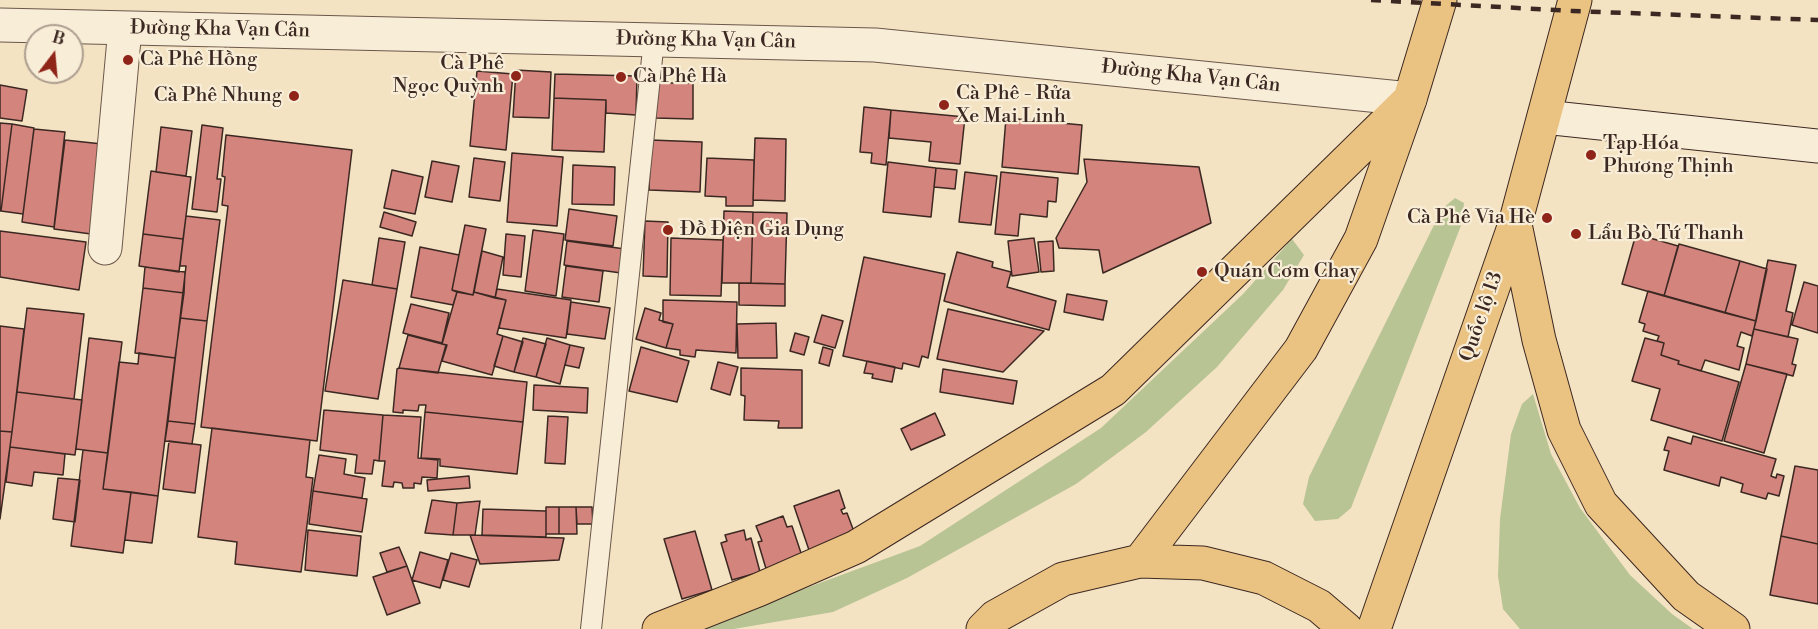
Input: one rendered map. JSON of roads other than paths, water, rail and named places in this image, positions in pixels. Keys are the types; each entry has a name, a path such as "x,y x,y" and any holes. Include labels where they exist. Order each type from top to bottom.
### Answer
{"highway":[{"path":"1140,561 1301,349 1361,239 1410,99 1440,0"},
{"name":"Quốc lộ 13","path":"1374,629 1515,224 1575,0"},
{"path":"659,629 758,590 856,547 1113,390 1410,99"},
{"path":"1515,224 1539,340 1564,430 1601,504 1686,596 1733,629"},
{"path":"983,629 995,617 1063,579 1140,561 1203,562 1263,578 1319,606 1346,629"}],"street":[{"name":"Đường Kha Vạn Cân","path":"0,25 874,45 1410,99"},
{"path":"105,249 125,28"},
{"path":"1544,117 1818,146"}],"lane":[{"path":"591,629 654,40"}],"railway":[{"path":"1371,0 1573,11 1818,20"}],"place":[{"name":"Cà Phê Hồng","path":"128,60"},
{"name":"Cà Phê Ngọc Quỳnh","path":"516,76"},
{"name":"Cà Phê Hà","path":"621,77"},
{"name":"Cà Phê Nhung","path":"294,96"},
{"name":"Cà Phê - Rửa Xe Mai Linh","path":"944,105"},
{"name":"Tạp Hóa Phương Thịnh","path":"1591,155"},
{"name":"Cà Phê Vỉa Hè","path":"1547,218"},
{"name":"Đồ Điện Gia Dụng","path":"668,230"},
{"name":"Lẩu Bò Tứ Thanh","path":"1576,234"},
{"name":"Quán Cơm Chay","path":"1202,272"}]}
